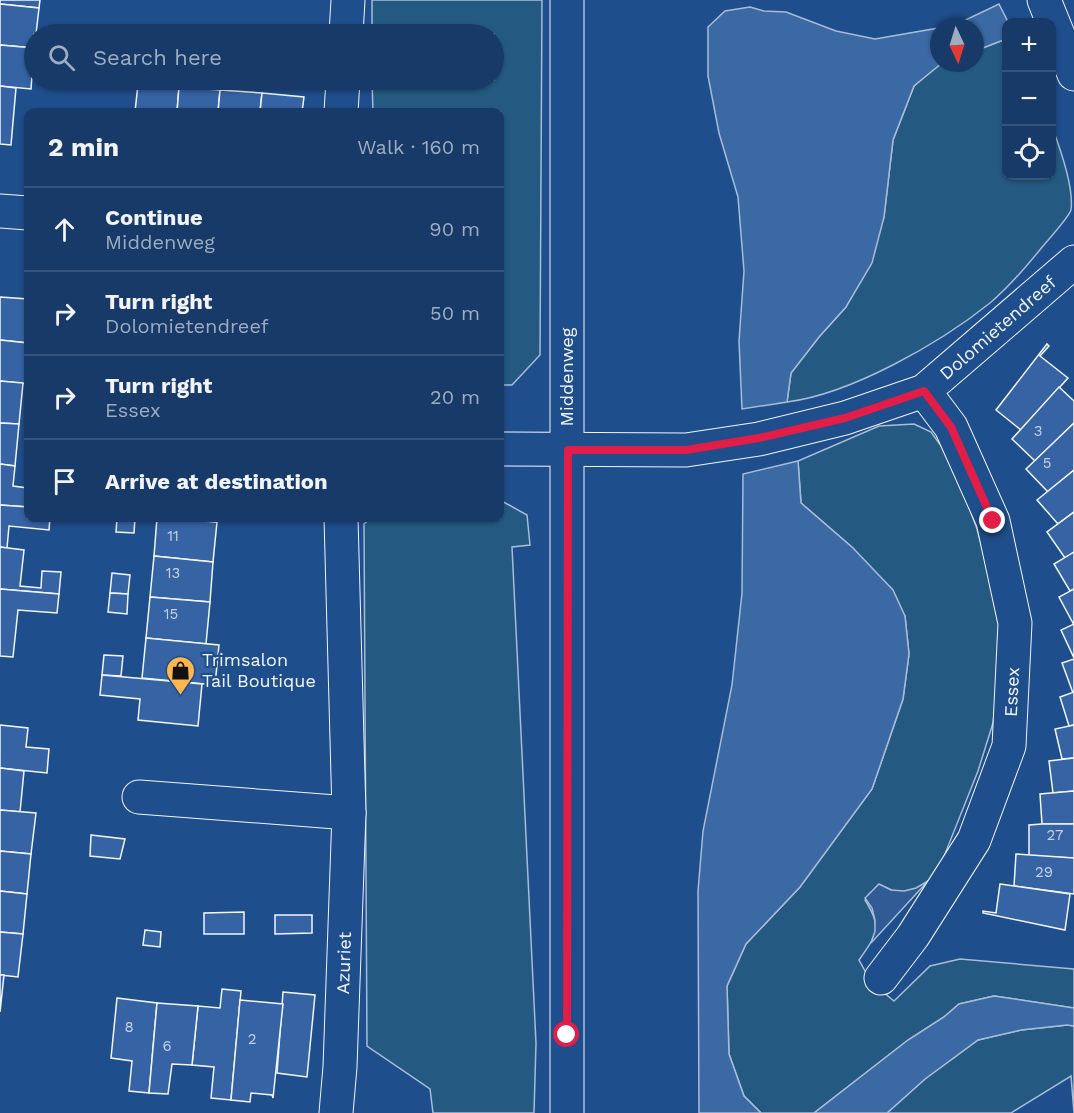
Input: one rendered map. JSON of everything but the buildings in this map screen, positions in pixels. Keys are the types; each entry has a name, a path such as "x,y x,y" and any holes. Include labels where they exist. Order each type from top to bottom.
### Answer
{"street":[{"path":"347,24 348,0"},
{"name":"Middenweg","path":"567,0 567,1113"},
{"path":"1044,0 1074,74"},
{"path":"341,108 342,90"},
{"path":"0,211 24,213"},
{"name":"Dolomietendreef","path":"504,449 686,450 759,438 845,418 924,391 1074,262"},
{"name":"Essex","path":"881,978 913,936 974,840 1009,746 1015,623 993,521 951,427 924,391"},
{"name":"Azuriet","path":"336,1113 340,1067 349,813 341,522"},
{"path":"139,796 349,813"}],"shaded area":[{"path":"372,0 542,0 540,355 512,385 504,385 504,108 373,108 372,90 504,90 504,24 372,24"},
{"path":"999,4 1006,18 1002,18 1002,41 984,48 984,18 970,18"},
{"path":"750,7 764,11 786,12 836,31 875,39 930,30 931,72 914,86 893,140 884,217 872,263 846,307 791,373 787,402 742,409 739,341 744,271 738,197 719,133 708,76 708,27 725,11"},
{"path":"1002,41 1002,180 1056,180 1056,139 1070,191 1071,210 1069,214 1004,290 990,303 946,334 921,350 866,378 839,389 787,402 791,373 846,307 884,217 893,140 914,86 930,72 984,72 984,48"},
{"path":"914,424 931,432 952,461 977,529 1001,630 999,670 993,723 978,771 941,864 926,884 909,892 896,892 880,885 865,900 874,917 876,930 859,960 871,982 894,1001 930,966 960,959 1074,969 1074,1008 994,996 959,1004 944,1017 908,1040 814,1113 761,1113 744,1096 729,1054 727,986 746,944 800,887 872,789 903,699 909,654 905,616 853,548 801,503 798,461 879,426"},
{"path":"798,461 801,503 853,548 893,590 905,616 909,654 903,699 872,789 800,887 746,944 727,986 729,1054 744,1096 761,1113 699,1113 698,891 703,831 732,685 742,593 743,474"},
{"path":"504,502 527,515 530,545 512,547 536,1043 534,1113 433,1113 430,1089 367,1046 364,524 366,522 504,522"},
{"path":"928,881 871,943 875,931 875,920 872,908 865,898 879,884 891,890 904,891 916,888"},
{"path":"994,996 1074,1008 1074,1026 1021,1030 978,1040 925,1079 887,1113 814,1113 908,1040 944,1017 959,1004"},
{"path":"1074,1026 1074,1113 1071,1076 1011,1113 887,1113 925,1079 978,1040 1021,1030"}],"place":[{"name":"Trimsalon Tail Boutique","path":"181,696"}],"route":[{"path":"567,1035 568,450 686,450 759,438 845,418 924,391 951,427 993,521"}]}
